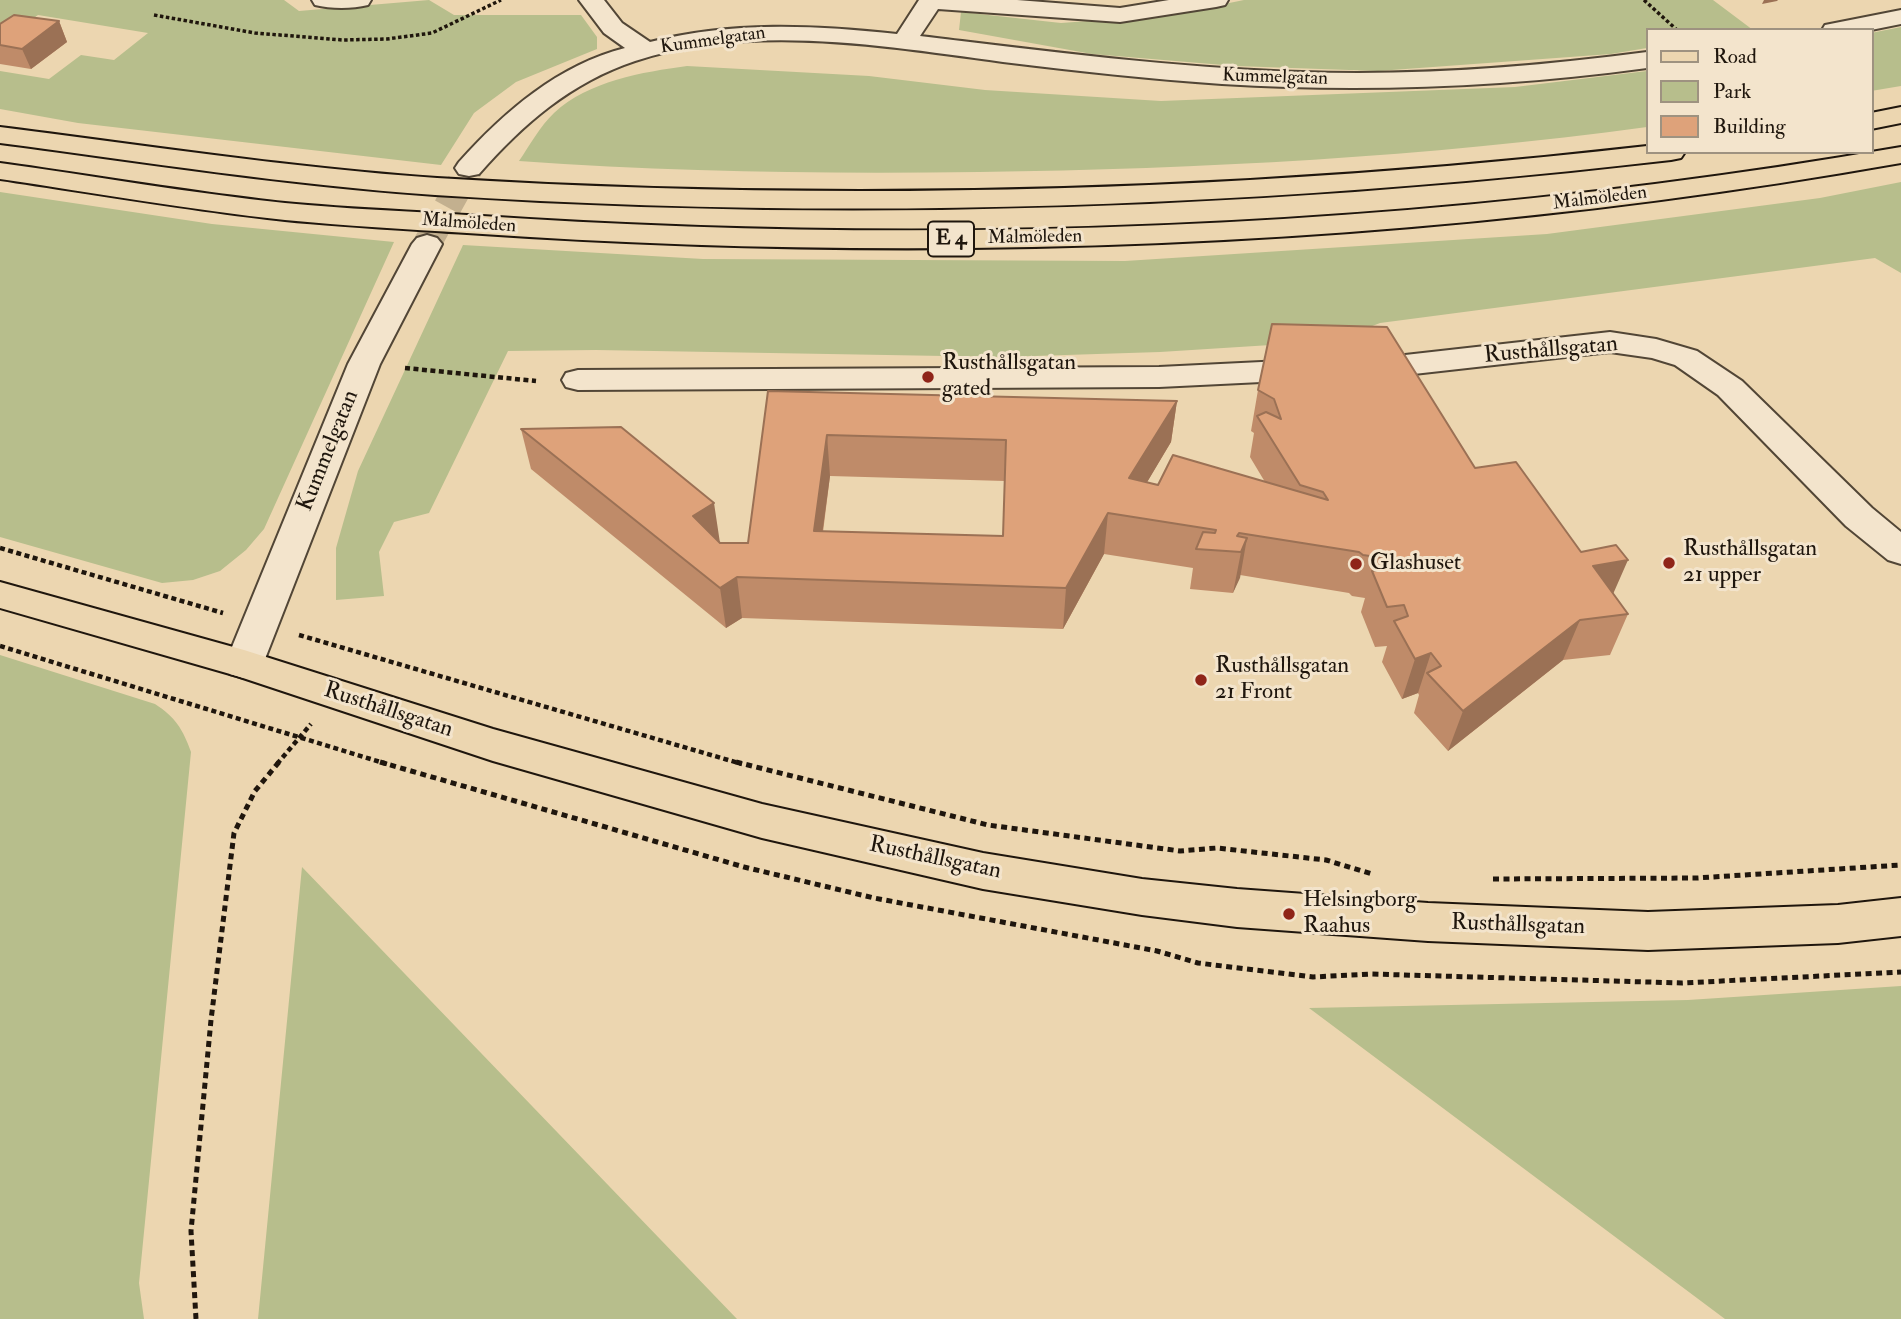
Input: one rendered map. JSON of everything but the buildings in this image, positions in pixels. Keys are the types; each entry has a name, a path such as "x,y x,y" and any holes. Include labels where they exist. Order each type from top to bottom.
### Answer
{"main road":[{"path":"1873,121 1901,116"},
{"name":"Malmöleden","path":"0,135 268,169 431,186 598,195 872,203 1044,201 1387,183 1653,154"},
{"name":"Malmöleden","path":"0,171 260,209 586,232 764,239 1035,239 1280,228 1462,214 1755,179 1901,155"},
{"name":"Rusthållsgatan","path":"0,595 244,664 493,745 762,821 983,871 1142,897 1289,914 1648,931 1838,924 1901,917"}],"street":[{"path":"324,0 359,0"},
{"name":"Kummelgatan","path":"591,0 613,28 647,51"},
{"path":"904,42 928,1 1116,8 1216,0"},
{"path":"1844,28 1901,17"},
{"name":"Kummelgatan","path":"469,168 500,133 545,96 596,67 647,51 714,36 778,32 904,42 1085,65 1268,79 1371,81 1455,78 1646,60"},
{"name":"Kummelgatan","path":"244,664 364,364 427,244"},
{"name":"Rusthållsgatan","path":"578,380 1158,377 1377,368 1610,342 1656,349 1686,358 1745,401 1859,517 1901,551"}],"path":[{"path":"1644,0 1675,28"},
{"path":"364,364 536,381"},
{"path":"0,548 779,775 988,825 1180,851 1217,848 1326,860 1385,875"},
{"path":"196,1319 191,1231 211,1020 234,833 255,790 336,694"},
{"path":"1489,879 1620,881 1807,874 1901,865"}],"green space":[{"path":"0,0 284,0 299,11 429,0 454,15 581,15 597,37 597,49 516,82 474,113 441,165 78,123 0,109 0,71 49,79 81,55 114,60 148,33 38,15 0,42"},
{"path":"1244,0 1713,0 1750,28 1646,28 1646,48 1611,54 1378,71 1235,66 1092,54 959,30 961,12 1061,23 1170,15"},
{"path":"1901,27 1901,86 1873,91 1873,33"},
{"path":"687,66 869,76 985,90 1161,101 1515,87 1646,71 1646,127 1397,154 1146,168 806,172 634,168 519,161 549,118 568,102 599,86 652,71"},
{"path":"1901,182 1901,273 1875,258 1380,323 1334,341 1160,352 1003,357 508,351 429,513 394,522 379,552 384,596 336,600 336,548 358,471 463,245 703,259 1125,261 1547,234 1820,198"},
{"path":"0,192 212,224 394,242 264,529 246,550 220,571 193,580 162,583 0,537"},
{"path":"0,655 155,704 177,724 191,752 139,1283 144,1319 0,1319"},
{"path":"302,867 737,1319 258,1319"},
{"path":"1901,986 1901,1319 1725,1319 1309,1008 1688,1000"}],"tunnel":[{"path":"427,244 469,168"}],"place":[{"name":"Rusthållsgatan gated","path":"928,377"},
{"name":"Rusthållsgatan 21 upper","path":"1669,563"},
{"name":"Glashuset","path":"1356,564"},
{"name":"Rusthållsgatan 21 Front","path":"1201,680"},
{"name":"Helsingborg Raahus","path":"1289,914"}]}
